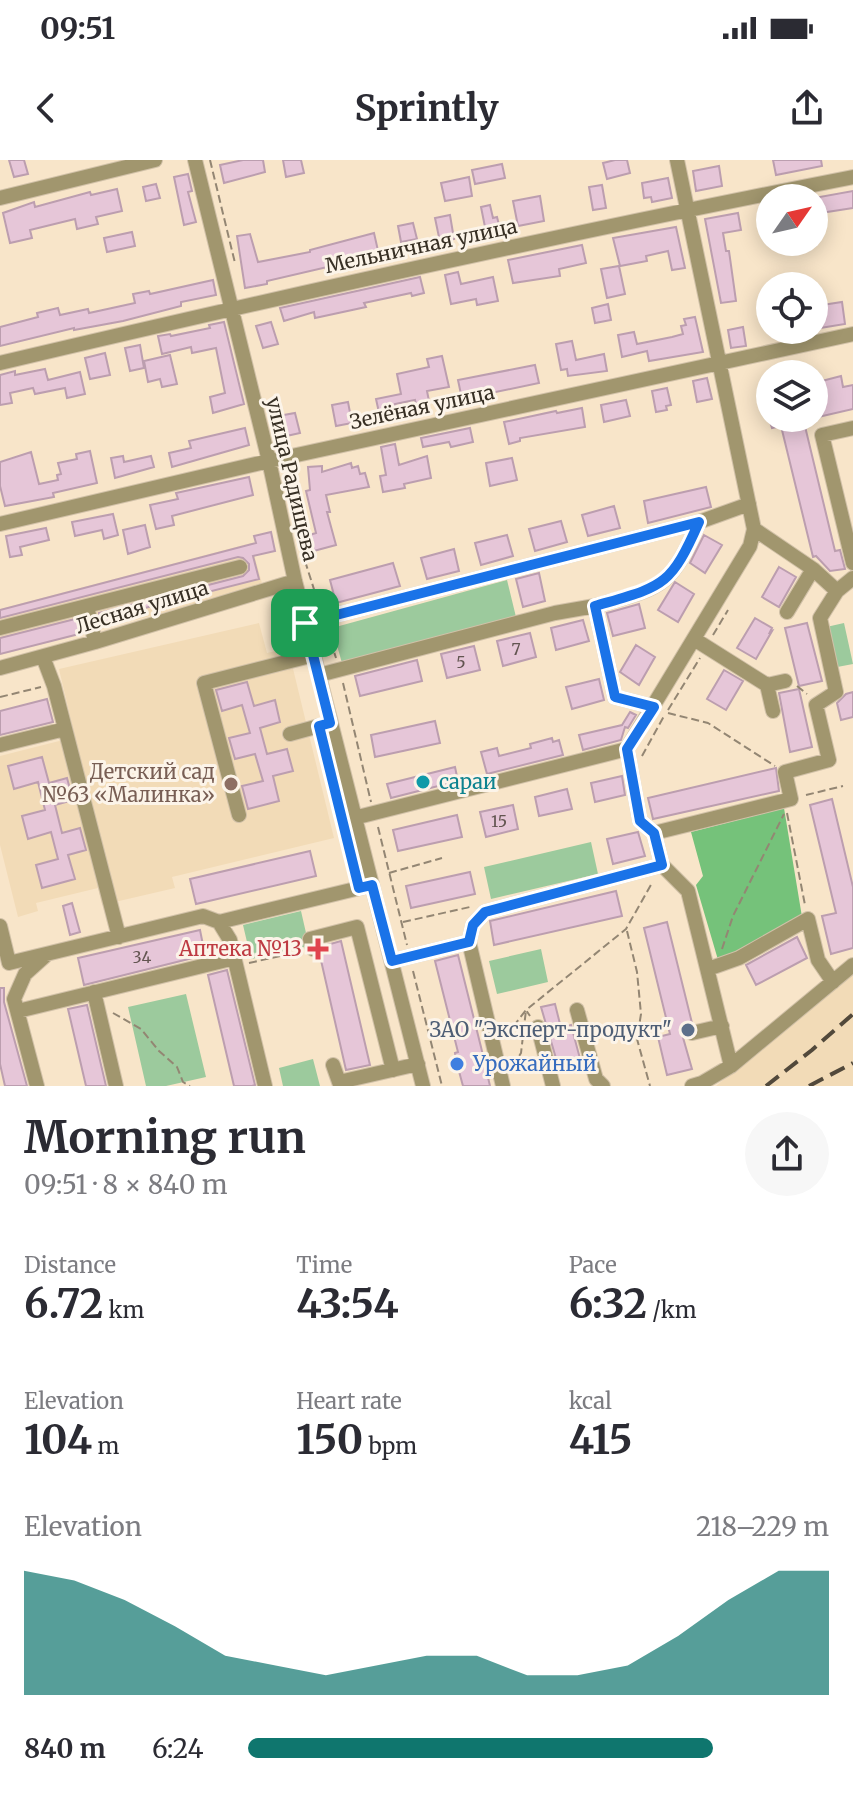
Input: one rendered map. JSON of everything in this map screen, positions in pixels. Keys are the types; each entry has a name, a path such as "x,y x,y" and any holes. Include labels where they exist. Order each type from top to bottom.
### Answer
{"street":[{"path":"0,198 155,160"},
{"name":"улица Радищева","path":"195,160 269,461 305,623 423,1086"},
{"path":"354,818 627,749 660,709 700,643 750,546 754,529 677,160"},
{"name":"Мельничная улица","path":"0,363 231,308 853,177"},
{"name":"Зелёная улица","path":"0,524 269,461 853,334"},
{"path":"853,428 822,435 853,563"},
{"path":"305,623 699,522 749,504"},
{"path":"319,675 647,591 671,576 699,522"},
{"path":"754,529 813,569 837,591"},
{"path":"0,628 240,567"},
{"path":"787,612 813,569"},
{"path":"654,833 791,799 785,772 829,760 816,705 836,692 820,618 837,591 853,578"},
{"name":"Лесная улица","path":"0,668 295,581"},
{"path":"87,606 95,642"},
{"path":"595,606 615,697 660,709"},
{"path":"700,643 767,685 785,681"},
{"path":"239,815 204,683 314,655"},
{"path":"43,657 54,686 119,937"},
{"path":"767,685 773,711"},
{"path":"290,734 330,723"},
{"path":"0,745 65,729"},
{"path":"627,749 640,821 654,833 662,865 688,891 712,968 731,1066"},
{"path":"503,1085 469,942 473,925 485,912 662,865"},
{"path":"0,926 9,963 203,916 219,922 372,885"},
{"path":"712,968 739,958 808,919 818,960 833,982"},
{"path":"219,922 230,940 265,1086"},
{"path":"313,949 310,939 357,927 393,1070"},
{"path":"392,961 469,942"},
{"path":"37,1086 14,999 25,974 48,953"},
{"path":"18,1011 95,1000 236,962"},
{"path":"692,1086 731,1066 853,965"},
{"path":"95,1000 116,1086"},
{"path":"577,1010 596,1079 603,1086"},
{"path":"692,1033 722,1026"},
{"path":"538,1027 553,1086"},
{"path":"333,1065 339,1082 418,1064"}],"path":[{"path":"639,762 660,709 700,643 728,610"},
{"path":"785,681 797,686 816,705"},
{"path":"0,697 54,686"},
{"path":"660,709 708,723 785,772"},
{"path":"791,799 843,786"},
{"path":"712,968 733,916 786,809 808,919"},
{"path":"388,874 442,858"},
{"path":"495,1051 526,1010 626,929 662,865"},
{"path":"401,923 474,906 485,912"},
{"path":"626,929 637,972 640,1000 637,1039 650,1086"},
{"path":"236,962 313,949"},
{"path":"95,1000 120,1020 131,1022 141,1029 177,1067 183,1082 190,1086"},
{"path":"526,1010 538,1027"},
{"path":"503,1085 521,1053 526,1010"}],"shaded area":[{"path":"251,543 263,587 0,655 0,609"},
{"name":"Детский сад №63 «Малинка»","path":"259,623 267,653 288,648 334,838 172,877 175,888 102,905 98,888 36,903 38,911 18,917 0,845 0,756 75,737 59,669"},
{"path":"853,970 853,1086 716,1086"}],"green space":[{"path":"507,580 516,617 342,663 332,628"},
{"path":"844,623 853,664 832,668 822,628"},
{"path":"784,808 803,923 721,970 696,885 703,876 691,832"},
{"path":"591,842 598,874 491,899 484,867"},
{"path":"301,911 309,946 251,959 243,925"},
{"path":"541,949 548,982 497,994 489,961"},
{"path":"186,994 206,1077 166,1086 146,1086 128,1007"},
{"path":"313,1059 320,1086 283,1086 279,1068"}],"building":[{"path":"9,160 24,160 28,174 14,177"},
{"path":"263,160 265,172 224,183 220,165"},
{"path":"283,160 301,160 304,173 286,177"},
{"path":"627,160 630,173 607,179 603,163"},
{"path":"773,160 821,160 822,166 776,175"},
{"path":"502,164 505,178 475,184 472,170"},
{"path":"719,166 722,186 696,191 693,171"},
{"path":"188,174 192,191 188,192 196,222 184,225 174,177"},
{"path":"469,177 472,196 445,201 441,183"},
{"path":"668,178 672,198 652,202 651,197 644,198 642,183"},
{"path":"156,184 160,198 146,201 143,187"},
{"path":"602,185 606,208 593,210 589,187"},
{"path":"117,189 122,211 96,217 98,224 77,229 75,219 30,230 32,238 10,243 3,213 34,202 35,207 90,192 91,195"},
{"path":"853,191 853,208 828,212 828,195"},
{"path":"540,196 544,221 518,226 513,201"},
{"path":"490,205 500,229 486,232 481,207"},
{"path":"738,213 741,230 723,233 726,251 729,251 736,301 721,303 705,219"},
{"path":"450,215 454,239 440,242 435,218"},
{"path":"413,223 417,239 401,242 398,226"},
{"path":"676,227 685,268 672,270 668,251 646,256 647,261 620,266 613,238"},
{"path":"132,232 135,246 107,252 104,238"},
{"path":"374,233 379,255 245,288 237,236 250,234 258,262 310,252"},
{"path":"582,245 586,263 559,269 560,276 513,283 508,260"},
{"path":"619,266 625,294 607,298 601,269"},
{"path":"458,272 461,284 493,277 498,301 477,305 476,299 451,304 445,275"},
{"path":"420,277 424,293 364,303 366,307 315,318 314,312 284,321 280,308"},
{"path":"213,280 216,295 181,302 181,306 0,346 0,327 38,317 37,313 58,308 60,315 88,309 89,313 135,303 133,294 149,291 150,294"},
{"path":"842,302 845,324 828,327 828,304"},
{"path":"608,304 611,320 595,323 592,308"},
{"path":"695,317 703,352 649,361 647,351 622,357 618,335 634,332 637,344 672,337 683,334 681,326 686,325 684,319"},
{"path":"224,322 244,404 213,413 210,397 225,393 216,348 192,353 191,347 162,354 158,336 210,328 209,325"},
{"path":"271,322 278,344 263,348 256,326"},
{"path":"743,327 746,346 731,348 728,330"},
{"path":"572,341 576,360 604,354 607,371 568,376 567,369 561,370 556,344"},
{"path":"140,345 144,368 130,371 125,348"},
{"path":"105,353 110,375 90,379 85,358"},
{"path":"170,355 177,384 162,387 160,379 148,382 144,361"},
{"path":"442,356 449,387 427,391 429,401 395,404 397,414 380,417 376,399 401,394 397,374 429,367 427,359"},
{"path":"535,365 539,383 462,399 458,380"},
{"path":"45,369 48,380 80,372 85,394 67,398 65,388 35,394 33,388 10,393 12,403 0,405 0,375"},
{"path":"841,376 843,387 853,385 853,409 828,415 828,379"},
{"path":"707,378 712,399 697,402 693,381"},
{"path":"667,388 671,405 666,406 667,410 656,412 652,391"},
{"path":"626,400 630,416 604,422 601,405"},
{"path":"348,402 352,423 336,426 332,405"},
{"path":"582,408 585,427 520,438 520,441 509,444 504,422"},
{"path":"295,413 300,433 282,437 278,416"},
{"path":"245,428 249,445 172,467 169,453 191,448 189,441"},
{"path":"470,428 473,442 451,447 449,442 423,447 421,438"},
{"path":"782,432 806,432 835,551 840,550 845,569 830,571 816,556 813,557"},
{"path":"395,444 399,465 427,456 431,478 383,492 380,476 386,475 381,447"},
{"path":"90,451 97,483 53,493 54,497 5,506 0,486 0,462 31,452 39,484 58,480 57,475 61,474 58,463 77,459 76,454"},
{"path":"123,456 124,462 151,456 154,467 115,478 111,458"},
{"path":"512,458 517,480 490,486 486,463"},
{"path":"351,463 352,468 358,466 360,474 365,473 369,487 326,495 336,545 310,552 306,536 316,533 306,491 310,490 308,467 322,466 322,472"},
{"path":"249,477 253,495 172,516 174,525 156,529 150,505 178,499 176,493"},
{"path":"706,487 711,507 648,523 644,501"},
{"path":"614,506 620,528 588,536 582,515"},
{"path":"113,514 118,535 104,539 102,530 75,536 72,522"},
{"path":"561,521 567,542 535,551 529,529"},
{"path":"145,525 150,547 128,554 123,530"},
{"path":"46,528 49,540 20,547 22,555 10,557 6,536"},
{"path":"271,532 275,551 253,556 259,579 133,611 134,616 101,625 99,613 243,576 249,570 249,564 238,557 0,618 0,610 256,543 254,536"},
{"path":"507,535 513,556 481,565 475,543"},
{"path":"704,535 722,545 705,573 690,563"},
{"path":"454,549 459,571 427,579 421,558"},
{"path":"393,563 400,586 336,603 330,580"},
{"path":"779,567 796,577 779,607 762,597"},
{"path":"539,573 545,601 523,607 516,579"},
{"path":"675,582 694,594 678,622 658,610"},
{"path":"639,604 645,628 613,636 607,613"},
{"path":"79,618 83,633 0,654 0,638"},
{"path":"755,618 772,628 756,659 737,648"},
{"path":"583,620 589,641 556,650 551,628"},
{"path":"807,623 822,681 799,686 785,628"},
{"path":"530,633 536,657 503,666 497,641"},
{"path":"636,645 655,657 639,685 620,672"},
{"path":"474,646 480,670 447,678 441,654"},
{"path":"417,660 422,681 360,696 355,676"},
{"path":"724,670 743,681 726,710 707,699"},
{"path":"599,679 604,700 572,709 566,687"},
{"path":"247,682 254,706 275,700 280,722 260,728 267,754 287,749 293,771 273,776 279,801 248,809 242,786 263,781 255,754 235,759 229,738 250,733 242,705 222,711 216,690"},
{"path":"799,689 812,747 790,752 779,693"},
{"path":"853,692 853,717 841,720 837,703"},
{"path":"47,699 53,722 0,735 0,711"},
{"path":"630,712 636,715 628,728 625,727 621,740 583,750 579,735 622,725"},
{"path":"435,721 440,743 375,757 371,735"},
{"path":"552,738 553,742 559,740 563,755 487,774 481,752 497,748 499,756 531,748 530,744"},
{"path":"42,757 49,783 67,778 73,800 55,805 62,833 80,828 86,850 68,855 75,879 42,888 36,865 58,859 51,832 28,839 22,816 45,810 38,782 14,789 8,766"},
{"name":"сараи","path":"455,767 458,781 391,798 387,784"},
{"path":"776,768 779,791 653,819 648,798"},
{"path":"622,776 625,795 595,802 591,783"},
{"path":"567,789 572,809 539,816 535,797"},
{"path":"832,799 853,887 853,948 831,954 822,916 836,913 810,805"},
{"path":"513,805 518,829 486,837 480,812"},
{"path":"457,815 462,837 398,851 393,830"},
{"path":"638,832 645,856 613,864 607,839"},
{"path":"310,851 316,876 196,904 190,879"},
{"path":"470,872 475,894 411,908 406,886"},
{"path":"616,891 622,916 494,945 490,921"},
{"path":"72,903 80,932 70,935 63,906"},
{"path":"667,922 692,1023 685,1026 682,1034 692,1069 667,1075 658,1037 670,1034 644,928"},
{"path":"200,930 205,955 84,985 78,958"},
{"path":"797,937 807,958 756,985 746,965"},
{"path":"341,941 370,1065 346,1070 320,956 323,946"},
{"path":"458,955 490,1086 463,1086 457,1064 455,1053 458,1052 435,961"},
{"path":"227,970 255,1085 252,1086 234,1086 208,975"},
{"path":"0,988 4,988 4,1002 27,1086 5,1086 0,1064"},
{"path":"555,1004 561,1028 571,1025 582,1066 560,1072 541,1007"},
{"path":"87,1005 106,1086 86,1086 68,1009"}],"railway":[{"path":"766,1086 853,1014"},
{"path":"809,1086 853,1063"}],"place":[{"name":"сараи","path":"423,782"},
{"name":"Детский сад №63 «Малинка»","path":"231,784"},
{"name":"Аптека №13","path":"318,949"},
{"name":"ЗАО \"Эксперт-продукт\"","path":"688,1030"},
{"name":"Урожайный","path":"457,1064"}],"route":[{"path":"699,522 671,576 647,591 595,606 615,697 654,707 627,749 640,821 654,833 662,865 485,912 473,925 469,942 392,961 372,885 359,888 319,726 330,723 305,623 699,522"}]}
